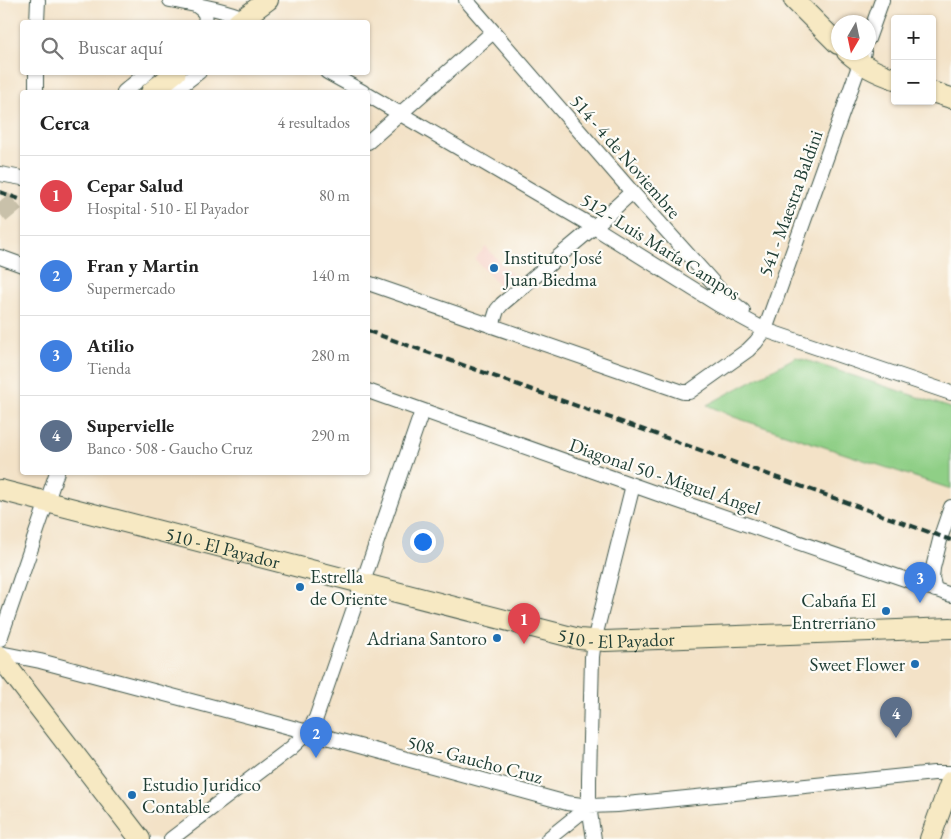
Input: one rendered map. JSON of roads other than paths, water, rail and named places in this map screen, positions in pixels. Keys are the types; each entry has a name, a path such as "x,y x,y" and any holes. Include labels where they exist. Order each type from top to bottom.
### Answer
{"street":[{"path":"38,0 38,20"},
{"path":"170,0 229,12 245,20"},
{"name":"514 - 4 de Noviembre","path":"466,0 632,192 726,297 765,330"},
{"path":"794,0 831,37"},
{"path":"876,17 882,0"},
{"path":"248,20 266,2"},
{"path":"197,6 204,11 205,20"},
{"path":"370,140 493,32"},
{"name":"541 - Maestra Baldini","path":"492,326 683,392 689,392 748,350 765,330 856,60"},
{"path":"862,60 876,72 891,78"},
{"path":"36,75 36,90"},
{"path":"157,87 172,75"},
{"path":"137,90 157,87 191,75"},
{"path":"333,75 360,90"},
{"path":"936,93 951,98"},
{"name":"512 - Luis María Campos","path":"370,96 594,226 719,305 765,330 951,393"},
{"path":"0,174 20,178"},
{"path":"370,284 492,326 497,310 502,304 632,192"},
{"path":"0,257 20,264"},
{"name":"Diagonal 50 - Miguel Ángel","path":"370,392 951,595"},
{"path":"171,839 291,748 308,732 316,718 422,411"},
{"path":"0,639 56,475"},
{"path":"594,839 589,806 594,641 633,485"},
{"name":"510 - El Payador","path":"0,490 579,639 594,641 951,628"},
{"path":"934,590 933,568 951,507"},
{"name":"508 - Gaucho Cruz","path":"0,653 40,661 567,803 589,806 617,805 934,773 951,773"},
{"path":"0,657 140,839"},
{"path":"930,839 951,781"},
{"path":"548,839 589,806"}],"tunnel":[{"path":"0,214 20,198"}],"railway":[{"path":"0,192 20,199"},
{"path":"370,332 951,540"}],"place":[{"name":"Instituto José Juan Biedma","path":"494,268"},
{"name":"Estrella de Oriente","path":"300,587"},
{"name":"Atilio","path":"920,603"},
{"name":"Cabaña El Entrerriano","path":"886,611"},
{"name":"Adriana Santoro","path":"497,638"},
{"name":"Cepar Salud","path":"524,644"},
{"name":"Sweet Flower","path":"915,664"},
{"name":"Supervielle","path":"896,738"},
{"name":"Fran y Martin","path":"316,758"},
{"name":"Estudio Juridico Contable","path":"132,795"}]}
